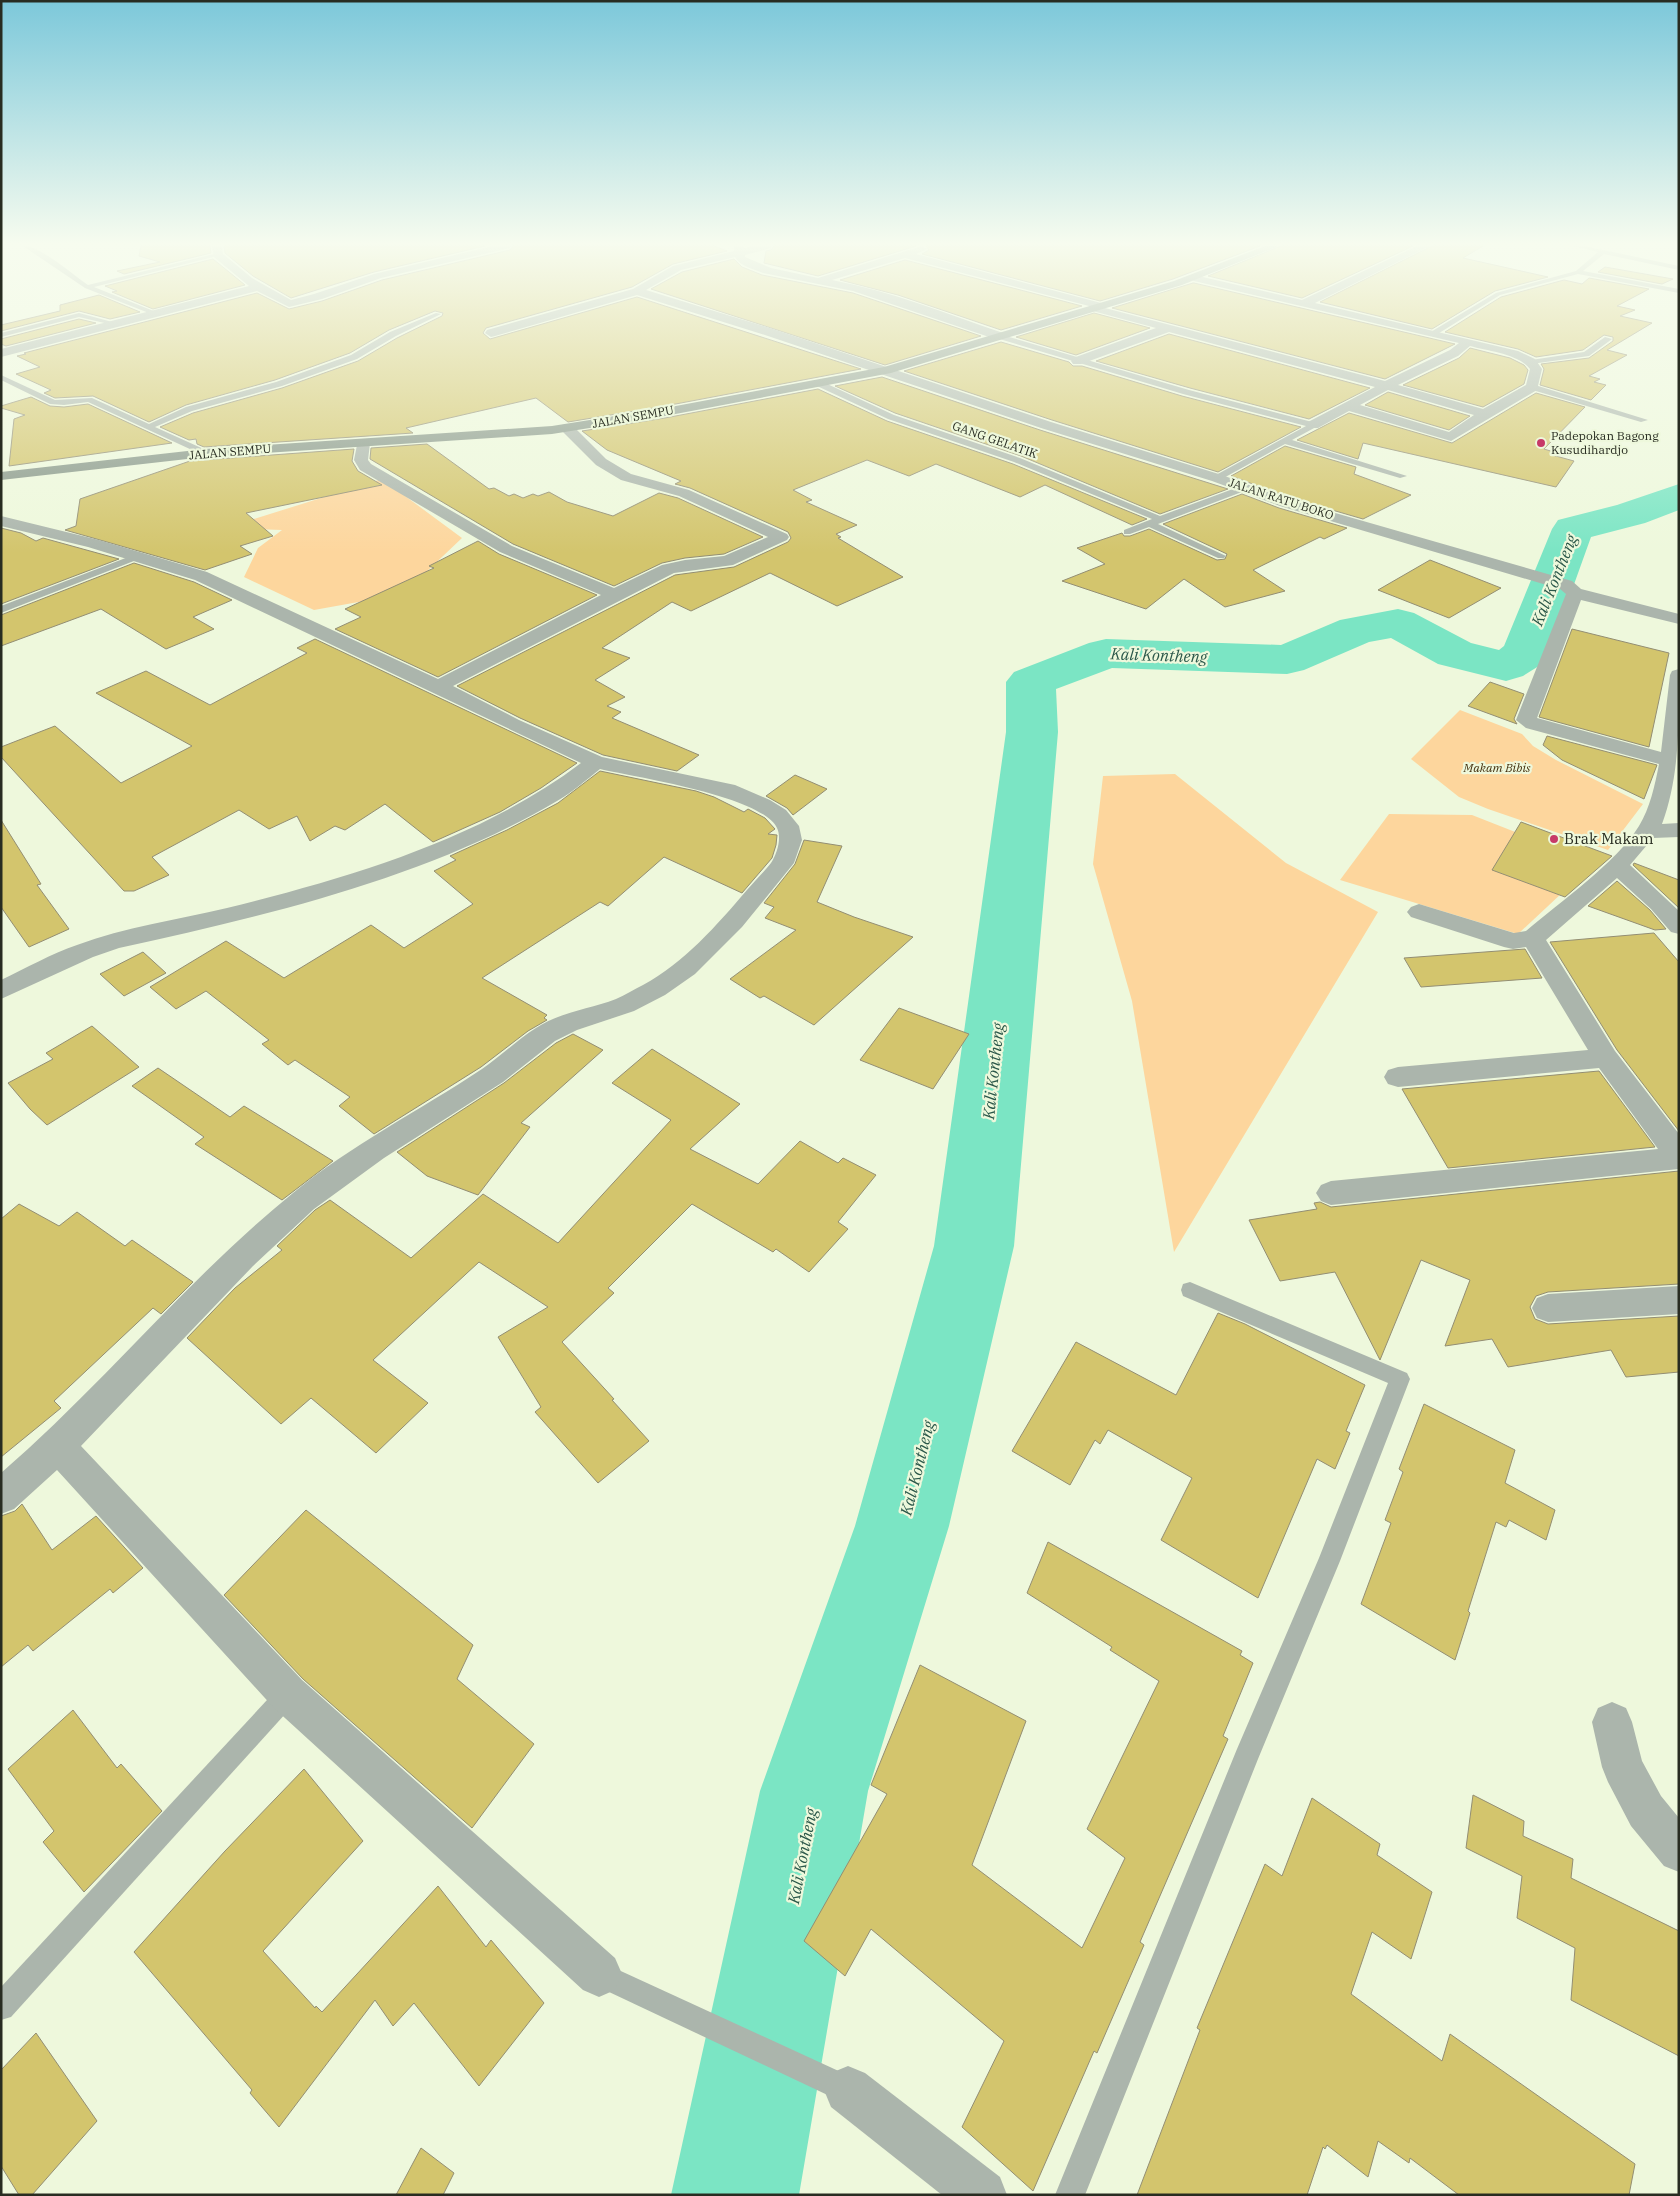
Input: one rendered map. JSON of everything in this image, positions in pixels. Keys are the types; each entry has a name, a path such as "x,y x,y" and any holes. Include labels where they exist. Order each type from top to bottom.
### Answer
{"main road":[{"name":"JALAN SEMPU","path":"1,476 205,453 567,428 820,384 886,370 958,348"}],"street":[{"path":"1,354 21,348"},
{"name":"JALAN RATU BOKO","path":"820,348 1046,425 1217,478 1285,503 1541,577 1570,589 1679,619"},
{"path":"1077,361 1112,348"},
{"path":"1246,348 1486,414"},
{"path":"1313,425 1459,348"},
{"path":"1347,406 1451,437 1532,387 1536,369 1531,362 1514,354 1493,348"},
{"path":"438,686 615,594 668,569 685,565 727,561 782,537 684,493 626,477 601,462 567,428"},
{"path":"363,443 361,460 364,467 506,549 615,594"},
{"path":"1,521 93,543 201,576 596,762 727,790 762,805 778,815 788,826 792,840 782,863 734,921 686,968 656,988 625,1005 568,1022 546,1034 493,1075 374,1150 304,1201 242,1257 58,1446 1,1497"},
{"path":"1570,589 1526,720 1533,724 1671,761"},
{"path":"1419,912 1513,941 1533,938 1617,866 1646,832 1655,817 1671,761 1679,675"},
{"path":"1,990 84,951 114,941 328,888 406,863 480,832 552,795 596,762"},
{"path":"1646,832 1679,830"},
{"path":"1617,866 1659,904 1679,926"},
{"path":"1533,938 1606,1058 1679,1157"},
{"path":"1398,1077 1606,1058"},
{"path":"1330,1193 1679,1157"},
{"path":"1548,1308 1679,1300"},
{"path":"58,1446 288,1694 599,1974"},
{"path":"1612,1722 1623,1767 1646,1811 1679,1851"},
{"path":"848,2090 982,2195"}],"lane":[{"path":"149,427 184,411 298,378 354,357 368,348"},
{"path":"1038,348 1077,361 1313,425"},
{"path":"1531,362 1586,354 1594,348"},
{"path":"1,377 53,402 64,403 89,400 205,453"},
{"name":"GANG GELATIK","path":"820,384 891,417 1017,460 1161,520"},
{"path":"1532,387 1644,420"},
{"path":"1217,478 1313,425"},
{"path":"1285,441 1403,476"},
{"path":"1127,532 1244,488"},
{"path":"1150,524 1221,556"},
{"path":"1,610 136,557"},
{"path":"1070,2195 1246,1758 1329,1561 1400,1379 1190,1290"},
{"path":"1,2007 288,1694"},
{"path":"599,1974 848,2090"}],"green space":[{"path":"382,479 462,538 403,594 314,610 244,577 258,548 282,530 225,528"},
{"name":"Makam Bibis","path":"1460,710 1522,734 1533,746 1556,760 1643,804 1608,850 1488,809 1459,797 1411,759"},
{"path":"1175,774 1286,863 1378,912 1174,1252 1132,1001 1093,864 1103,776"},
{"path":"1389,814 1472,815 1594,863 1518,934 1340,880"}],"building":[{"path":"42,348 358,348 275,380 186,405 149,422 93,396 55,398 44,393 51,390 16,374 40,367 17,356 26,354 24,353"},
{"path":"379,348 797,348 861,369 665,406 568,422 536,398 406,428 413,433 204,447 197,444 196,439 189,440 160,427 193,413 282,388 358,361"},
{"path":"834,348 940,348 885,365"},
{"path":"979,348 1023,348 1069,362 1073,366 1082,366 1182,396 1301,427 1218,472 904,371"},
{"path":"1054,348 1094,348 1076,355"},
{"path":"1130,348 1223,348 1370,388 1309,419 1096,361"},
{"path":"1268,348 1446,348 1385,379"},
{"path":"1472,348 1510,358 1524,365 1528,370 1524,384 1483,407 1403,385 1459,358"},
{"path":"1516,348 1585,348 1536,357"},
{"path":"1602,348 1610,348 1607,350 1627,355 1589,376 1600,379 1594,382 1606,385 1591,400 1540,385 1544,369 1541,364 1589,358"},
{"path":"882,377 1040,430 1228,489 1160,514 1021,456 895,413 835,386"},
{"path":"818,389 887,421 1013,464 1147,519 1132,525 1045,485 1020,497 936,464 909,476 867,460 793,490 812,500 806,502 857,525 836,534 841,537 838,538 903,577 837,606 770,573 691,611 672,602 602,648 630,658 595,680 625,697 607,706 621,712 612,718 699,755 677,771 603,755 520,718 457,686 675,575 734,567 788,542 791,538 788,532 690,488 675,484 681,481 607,450 582,431 665,418"},
{"path":"1388,392 1470,416 1449,430 1365,405"},
{"path":"1536,393 1585,407 1544,449 1554,452 1552,455 1574,461 1556,487 1363,443 1358,459 1297,440 1349,413 1452,443"},
{"path":"31,397 50,406 64,407 88,404 172,443 9,466 14,419 25,415 1,408 1,406"},
{"path":"427,444 489,489 494,488 509,496 514,494 523,498 533,494 538,496 549,492 567,502 613,516 659,493 678,498 763,537 724,554 685,558 662,563 614,586 513,544 370,459 371,448"},
{"path":"1285,446 1356,467 1354,474 1411,495 1363,519 1291,498 1231,476"},
{"path":"354,449 352,461 358,471 382,485 246,513 273,536 240,546 252,554 205,570 65,530 76,526 80,499 190,461"},
{"path":"1242,494 1279,508 1347,528 1324,539 1320,537 1253,570 1285,591 1225,607 1184,579 1146,609 1062,581 1105,564 1077,548 1122,533 1124,536 1130,536 1149,529 1217,560 1225,559 1227,554 1163,524"},
{"path":"1,528 21,533 36,541 43,538 119,559 1,604"},
{"path":"478,541 499,554 597,595 438,677 335,629 361,617 345,609 434,568 429,566"},
{"path":"1430,560 1501,588 1449,618 1378,590"},
{"path":"134,563 194,582 232,600 193,617 214,629 166,649 101,609 1,646 1,615"},
{"path":"1572,629 1669,653 1649,747 1539,717"},
{"path":"315,639 577,763 541,788 500,812 433,842 385,804 345,830 335,826 310,841 297,816 269,829 239,810 152,857 169,875 134,891 124,891 1,757 1,747 55,726 121,783 192,746 96,693 146,671 210,705 307,653 297,648"},
{"path":"1490,682 1524,694 1514,719 1517,724 1468,706"},
{"path":"1547,736 1657,765 1644,799 1562,760 1543,745"},
{"path":"600,771 696,791 714,797 744,812 748,809 765,818 775,829 768,834 777,835 772,858 742,893 664,857 608,906 600,902 482,978 547,1015 544,1018 547,1020 528,1031 481,1067 374,1134 339,1106 350,1097 295,1060 288,1065 262,1044 269,1040 206,991 176,1009 150,987 226,941 284,978 371,925 404,948 473,904 434,871 456,860 450,856 507,830 558,803"},
{"path":"795,775 827,789 793,815 787,808 766,796"},
{"path":"1,820 41,884 37,885 69,929 29,947 1,907"},
{"path":"1521,822 1612,856 1565,897 1492,870"},
{"path":"804,840 842,846 817,902 913,937 814,1025 764,996 760,998 730,979 796,930 765,918 774,907 764,903 795,864"},
{"path":"1634,863 1679,880 1679,908 1633,865"},
{"path":"1617,881 1650,910 1666,929 1655,930 1588,906"},
{"path":"1654,933 1679,962 1679,1131 1617,1050 1550,942"},
{"path":"1525,949 1542,978 1421,987 1404,958"},
{"path":"143,952 166,973 124,996 100,974"},
{"path":"899,1008 969,1034 933,1089 860,1060"},
{"path":"92,1026 139,1067 47,1125 30,1109 8,1083 53,1059 46,1053"},
{"path":"573,1034 603,1050 521,1123 530,1127 478,1195 427,1176 397,1152 504,1083 556,1043"},
{"path":"652,1049 740,1104 690,1149 758,1184 800,1141 838,1163 843,1158 876,1175 838,1222 848,1229 809,1272 776,1249 773,1252 692,1204 608,1288 614,1293 562,1342 649,1441 598,1483 535,1412 541,1407 498,1337 548,1307 479,1262 373,1360 428,1403 376,1453 311,1398 281,1424 187,1338 235,1288 282,1250 277,1246 315,1210 330,1200 411,1258 483,1194 558,1243 671,1120 612,1083"},
{"path":"158,1068 230,1117 244,1106 333,1161 282,1200 195,1144 204,1137 132,1086"},
{"path":"1599,1071 1655,1147 1448,1168 1402,1089"},
{"path":"1679,1171 1679,1284 1548,1292 1536,1296 1530,1307 1535,1319 1548,1324 1679,1316 1679,1372 1626,1377 1611,1350 1508,1367 1492,1339 1445,1346 1470,1280 1421,1260 1380,1360 1335,1272 1280,1281 1249,1220 1317,1209 1314,1203 1320,1202 1331,1207"},
{"path":"19,1204 59,1226 77,1212 125,1246 132,1240 193,1282 161,1314 153,1308 54,1401 61,1408 1,1457 1,1219"},
{"path":"1218,1313 1245,1324 1365,1385 1346,1431 1350,1433 1335,1469 1317,1459 1258,1598 1161,1540 1192,1478 1108,1430 1100,1444 1095,1440 1070,1485 1012,1451 1076,1342 1176,1395"},
{"path":"1424,1404 1515,1450 1505,1483 1555,1510 1546,1540 1509,1520 1506,1527 1496,1522 1455,1660 1361,1604 1391,1523 1385,1520 1403,1472 1399,1469"},
{"path":"22,1504 52,1550 96,1516 143,1568 113,1593 110,1589 33,1651 28,1645 1,1667 1,1516 15,1511"},
{"path":"306,1510 473,1645 457,1679 534,1744 472,1828 303,1679 224,1595"},
{"path":"1048,1542 1242,1651 1240,1655 1253,1663 1223,1736 1228,1739 1140,1942 1144,1945 1097,2053 1094,2051 1033,2191 962,2127 1004,2041 871,1929 845,1976 804,1941 887,1794 871,1785 920,1665 1026,1721 972,1865 1082,1948 1125,1858 1087,1829 1159,1681 1110,1650 1112,1647 1027,1593"},
{"path":"73,1710 117,1768 121,1764 162,1811 84,1892 43,1842 54,1831 8,1769"},
{"path":"304,1769 363,1841 263,1951 315,2008 316,2006 322,2012 438,1886 486,1947 491,1940 544,2003 479,2086 414,2003 393,2026 375,2000 279,2127 250,2093 252,2090 134,1952 225,1851"},
{"path":"1473,1795 1524,1821 1523,1836 1573,1859 1571,1878 1679,1931 1679,2056 1571,2000 1575,1948 1517,1918 1522,1876 1466,1848"},
{"path":"1312,1798 1380,1844 1377,1855 1432,1892 1411,1959 1372,1932 1351,1994 1442,2061 1450,2034 1635,2164 1629,2195 1459,2195 1410,2158 1409,2163 1378,2141 1368,2177 1327,2145 1325,2149 1323,2147 1307,2195 1137,2195 1200,2030 1197,2028 1265,1864 1282,1876"},
{"path":"36,2033 97,2121 32,2195 19,2195 1,2166 1,2070"},
{"path":"421,2148 454,2173 443,2195 396,2195"}],"waterway":[{"name":"Kali Kontheng","path":"735,2195 814,1791 902,1526 974,1246 1032,732 1031,682 1106,653 1287,660 1357,630 1398,623 1455,654 1506,666 1525,654 1573,529 1631,514 1679,496"}],"place":[{"name":"Padepokan Bagong Kusudihardjo","path":"1541,443"},
{"name":"Brak Makam","path":"1554,839"}]}
